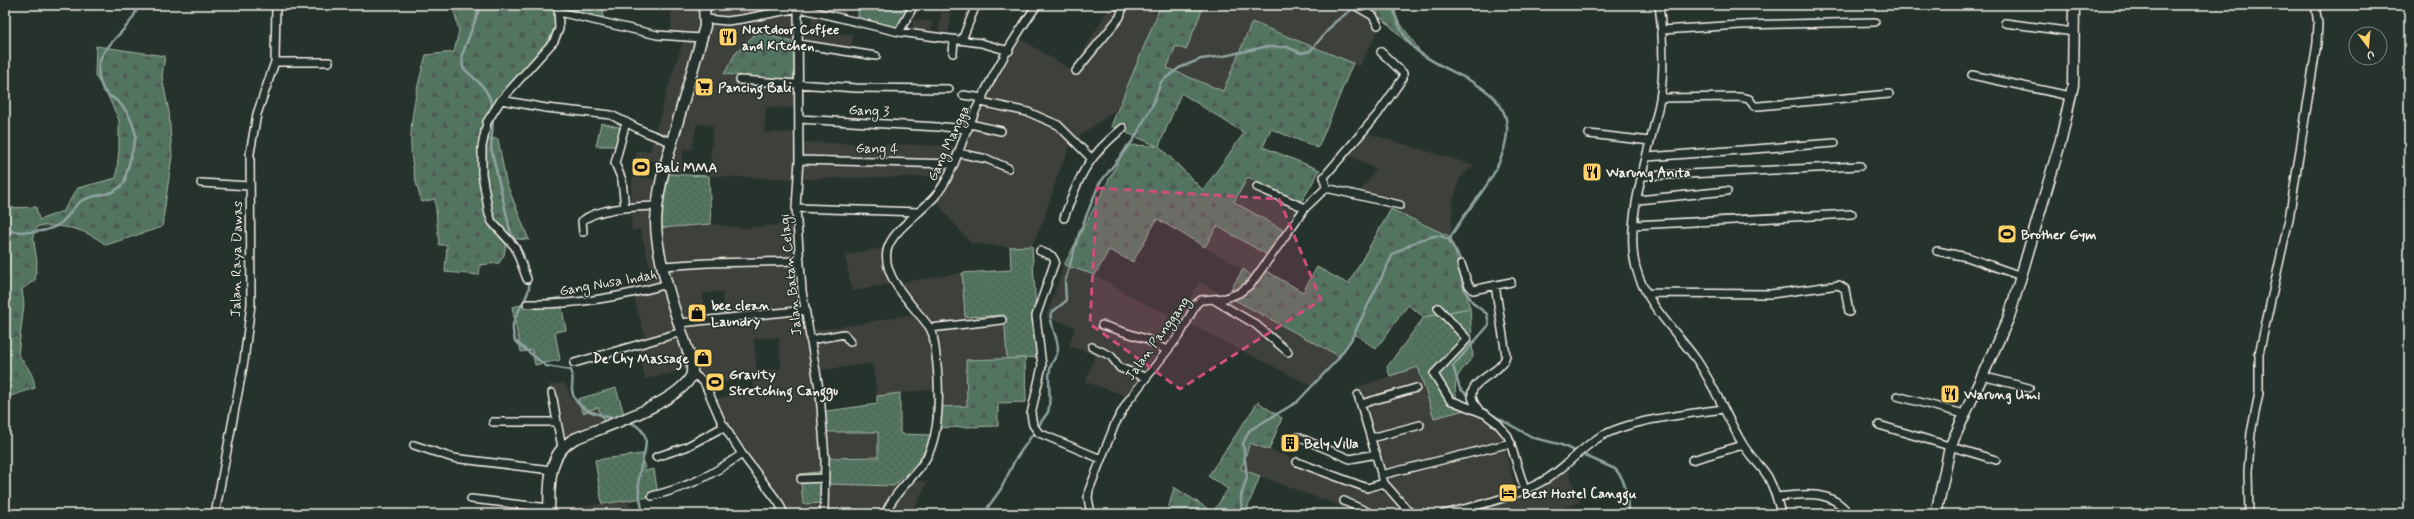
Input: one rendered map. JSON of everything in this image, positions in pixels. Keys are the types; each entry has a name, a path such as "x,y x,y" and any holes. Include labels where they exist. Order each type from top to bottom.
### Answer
{"main road":[{"path":"549,511 551,470 556,454 562,447 574,439 630,416 670,396 684,386 692,373 692,364 663,266 656,222 659,189 706,19 704,5"},
{"path":"1936,514 1950,447 2008,317 2061,140 2072,85 2074,5"}],"street":[{"name":"Jalan Raya Dawas","path":"216,514 244,361 251,304 249,186 252,133 275,62 276,5"},
{"path":"899,32 914,5"},
{"path":"953,53 976,5"},
{"name":"Gang Mangga","path":"885,514 898,492 920,468 931,448 938,408 935,344 930,328 901,292 889,269 887,250 895,237 939,192 954,164 969,126 982,100 1018,32 1037,5"},
{"path":"1076,71 1120,17 1122,10 1118,5"},
{"path":"1354,5 1372,16 1378,25"},
{"path":"1659,5 1662,30 1663,70 1660,98 1638,200 1634,225 1633,252 1640,279 1647,294 1662,317 1696,359 1743,445 1767,477 1777,497 1781,514"},
{"path":"2249,514 2248,472 2251,432 2259,393 2259,354 2293,196 2317,43 2318,24 2315,5"},
{"path":"706,19 727,21 799,7 899,32 958,40 1009,51"},
{"name":"Jalan Batan Celagi","path":"799,7 799,160 796,208 799,261 810,340 818,373 825,478 824,514"},
{"path":"527,279 515,248 492,222 485,197 482,147 487,122 501,100 554,41 558,29 559,9 656,35 701,38"},
{"path":"1662,30 1740,25 1875,22"},
{"path":"2005,23 2074,32"},
{"path":"799,44 876,56"},
{"path":"1381,52 1403,73 1404,78 1377,115 1324,177 1326,188 1400,204"},
{"path":"275,62 329,62"},
{"path":"1972,75 2070,96"},
{"path":"740,80 913,90 949,89"},
{"path":"1660,98 1740,97 1749,99 1754,106 1759,106 1889,94"},
{"path":"963,95 1028,112 1058,125 1090,158"},
{"path":"501,100 546,108 602,113 671,142"},
{"name":"Gang 3","path":"799,120 941,127 969,126 1001,131"},
{"path":"625,208 622,180 615,163 626,122"},
{"path":"1064,218 1090,158 1123,128"},
{"path":"1589,134 1650,141"},
{"path":"1647,156 1835,143"},
{"path":"958,153 986,159 1008,168"},
{"name":"Gang 4","path":"799,160 954,164"},
{"path":"1643,176 1860,166"},
{"path":"200,183 249,186"},
{"path":"1257,187 1305,208"},
{"name":"Jalan Panggang","path":"1091,514 1088,498 1115,424 1145,377 1181,333 1196,304 1201,300 1226,298 1239,293 1251,284 1305,208 1326,188"},
{"path":"1638,200 1727,191"},
{"path":"583,232 581,224 586,218 625,208 657,206"},
{"path":"796,208 919,212"},
{"path":"1634,225 1852,214"},
{"path":"1040,251 1052,256 1055,261 1036,316 1042,366 1031,414 1033,425 1039,433 1101,459"},
{"path":"1937,251 1967,257 2021,276"},
{"path":"663,266 708,263 799,261"},
{"path":"1461,264 1468,284 1473,290 1511,282"},
{"name":"Gang Nusa Indah","path":"527,304 558,305 589,302 668,284"},
{"path":"1495,285 1506,355 1505,362 1501,368 1477,383 1471,393 1474,404 1479,410 1498,424 1511,444 1525,490"},
{"path":"1647,294 1770,294 1839,285 1845,289 1849,312"},
{"path":"1214,300 1255,324 1288,352"},
{"path":"1438,308 1467,339 1434,374 1450,400 1479,410"},
{"path":"574,363 681,327 806,310"},
{"path":"930,328 1002,320"},
{"path":"1102,325 1146,339 1166,350"},
{"path":"810,340 844,334 850,342"},
{"path":"1092,347 1111,356 1120,368 1145,377"},
{"path":"692,373 704,382 725,426 742,454 779,503 784,514"},
{"path":"1982,376 2029,388"},
{"path":"1361,404 1416,388"},
{"path":"552,393 562,447"},
{"path":"1358,395 1384,483 1410,514"},
{"path":"1897,396 1964,414"},
{"path":"1444,514 1525,490 1548,478 1596,439 1649,420 1722,409"},
{"path":"493,422 557,422"},
{"path":"1371,438 1420,425"},
{"path":"1879,425 1996,460"},
{"path":"656,457 686,447 725,426"},
{"path":"1298,437 1350,459 1376,454"},
{"path":"1381,475 1511,444"},
{"path":"414,445 453,458 551,470"},
{"path":"1692,460 1743,445"},
{"path":"652,496 695,483 712,474 742,454"},
{"path":"1297,462 1367,488 1384,483"},
{"path":"802,479 825,478"},
{"path":"1777,497 1815,493 1838,502 1849,514"},
{"path":"471,499 549,511"},
{"path":"1344,501 1372,514"}],"highlighted area":[{"path":"1097,188 1279,199 1321,300 1180,389 1090,324"}],"shaded area":[{"path":"671,5 846,5 845,15 824,14 820,28 810,26 813,13 802,12 801,27 853,35 850,53 800,44 798,108 766,107 764,133 797,132 797,142 956,146 1013,35 1072,70 1111,5 1139,5 1156,14 1119,108 1073,140 1058,174 1045,216 1032,246 1010,247 971,243 943,211 933,192 942,176 797,179 709,176 713,126 697,123 692,150 683,149 681,174 664,174 661,228 711,224 743,228 794,224 809,330 834,328 921,313 890,284 962,273 965,317 1004,315 1007,359 966,360 967,406 932,407 933,389 877,396 872,363 816,371 822,432 878,431 878,458 824,458 827,484 894,486 901,479 927,482 912,514 782,514 761,475 721,429 716,399 754,389 750,375 703,388 698,380 650,410 676,387 689,369 645,379 636,339 645,337 633,294 647,290 643,273 651,271 640,229 632,231 630,205 633,177 656,179 657,161 635,159 637,151 650,151 667,90 685,36 671,35","holes":["722,292 724,319 705,322 703,293","779,337 781,369 757,371 754,339"]},
{"path":"1204,5 1355,5 1384,20 1359,67 1252,22 1223,91 1167,68 1176,46 1186,50"},
{"path":"941,12 951,13 949,32 939,31"},
{"path":"913,20 932,21 931,30 912,29"},
{"path":"1356,130 1474,165 1460,178 1453,201 1451,237 1360,192 1376,169 1343,152"},
{"path":"1248,177 1299,206 1285,231 1234,202"},
{"path":"1217,226 1271,257 1253,277 1243,269 1205,247"},
{"path":"883,248 890,284 852,291 845,255"},
{"path":"1064,265 1095,275 1146,305 1169,314 1139,400 1086,382 1095,355 1069,346 1075,327 1046,317"},
{"path":"1199,282 1339,356 1312,386 1169,314 1186,306"},
{"path":"1418,367 1434,418 1472,409 1497,419 1515,488 1568,469 1580,502 1547,514 1406,514 1404,511 1402,514 1361,514 1241,469 1251,443 1393,496 1355,388"},
{"path":"565,383 572,400 578,399 583,412 598,407 605,425 563,438 549,385"},
{"path":"628,500 630,514 533,514 534,511 552,511"}],"green space":[{"path":"456,5 604,5 603,18 561,13 543,53 485,123 485,138 498,139 506,182 529,240 507,238 504,255 499,263 480,265 479,275 445,272 447,245 439,245 435,199 422,202 412,164 411,128 413,111 426,55 454,52 459,31 454,10"},
{"path":"859,5 938,5 938,8 907,6 905,28 857,25"},
{"path":"1161,5 1204,5 1186,50 1176,46 1167,68 1223,91 1252,22 1353,63 1318,148 1271,129 1263,147 1320,170 1299,206 1248,177 1234,202 1285,231 1271,257 1217,226 1205,247 1157,219 1133,262 1109,250 1095,275 1064,265 1127,145 1157,146 1111,126","holes":["1181,93 1244,133 1203,190 1159,146"]},
{"path":"1355,5 1394,5 1396,17 1419,50 1418,53 1384,20"},
{"path":"757,32 800,44 798,81 724,74 735,54"},
{"path":"96,46 165,56 162,77 169,112 172,156 162,227 106,245 82,231 66,227 38,226 33,236 37,261 35,280 22,289 24,304 18,355 30,370 35,388 5,398 5,208 36,207 39,220 63,211 78,188 116,178 119,150 119,120 107,94 95,76"},
{"path":"601,123 623,128 621,146 596,146"},
{"path":"664,174 709,176 711,224 661,228"},
{"path":"1391,209 1451,237 1470,308 1424,317 1408,305 1376,349 1355,334 1339,356 1227,296 1243,269 1253,277 1261,268 1303,292 1317,267 1348,284"},
{"path":"1032,246 1039,357 1007,359 1004,315 965,317 962,273 1011,270 1010,247"},
{"path":"560,297 566,330 555,332 560,360 535,365 532,350 521,352 512,307"},
{"path":"1470,308 1473,357 1460,372 1455,387 1457,400 1469,409 1434,418 1418,367 1390,376 1387,367 1424,317"},
{"path":"1025,358 1026,402 998,403 998,426 933,428 932,407 967,406 966,360"},
{"path":"616,388 624,414 605,425 598,407 583,413 578,399"},
{"path":"900,393 900,434 933,435 919,461 894,486 828,484 821,503 803,504 800,474 825,471 824,458 878,457 878,432 822,432 820,412 877,404 877,396"},
{"path":"1258,402 1282,418 1269,450 1250,443 1241,469 1260,476 1245,514 1167,514 1174,487 1213,512 1228,489 1208,476"},
{"path":"642,454 645,471 654,469 658,496 602,504 595,460"}],"waterway":[{"path":"5,231 35,232 49,229 62,222 83,200 115,191 124,183 136,136 132,121 127,112 117,101 105,92 98,73 99,62 104,52 127,26 134,16 138,5"},
{"path":"481,5 462,55 463,68 483,86 489,97 492,111"},
{"path":"1393,5 1400,28 1406,39 1414,48 1427,58 1476,84 1490,94 1501,106 1506,121 1506,140 1497,168 1449,240 1459,257 1460,265"},
{"path":"988,507 1001,489 1015,460 1048,412 1050,401 1050,369 1058,349 1057,340 1051,322 1051,313 1066,301 1065,281 1079,234 1099,184 1134,139 1153,104 1161,82 1179,68 1201,59 1224,56 1264,47 1287,47 1301,53 1310,51 1335,22 1355,7"},
{"path":"493,118 491,148 511,234 523,254 527,269"},
{"path":"1242,514 1241,496 1247,477 1243,443 1250,430 1297,402 1337,360 1351,340 1393,254 1419,240 1434,236 1442,236 1449,240"},
{"path":"1460,271 1465,291 1474,304 1487,314 1489,325 1453,366 1460,389 1472,398"},
{"path":"529,279 526,297 517,313 513,325 515,341 546,366 571,370 574,396 582,407 596,414 617,419"},
{"path":"1489,413 1534,438 1559,444 1615,469 1624,484 1627,496 1628,514"},
{"path":"628,421 637,426 643,432 646,444 638,487 643,514"}],"place":[{"name":"Nextdoor Coffee and Kitchen","path":"728,37"},
{"name":"Pancing Bali","path":"704,87"},
{"name":"Bali MMA","path":"641,167"},
{"name":"Warung Anita","path":"1592,172"},
{"name":"Brother Gym","path":"2007,234"},
{"name":"bee clean Laundry","path":"697,313"},
{"name":"De Chy Massage","path":"703,358"},
{"name":"Gravity Stretching Canggu","path":"715,382"},
{"name":"Warung Umi","path":"1950,394"},
{"name":"Bely Villa","path":"1290,443"},
{"name":"Best Hostel Canggu","path":"1508,493"}]}
